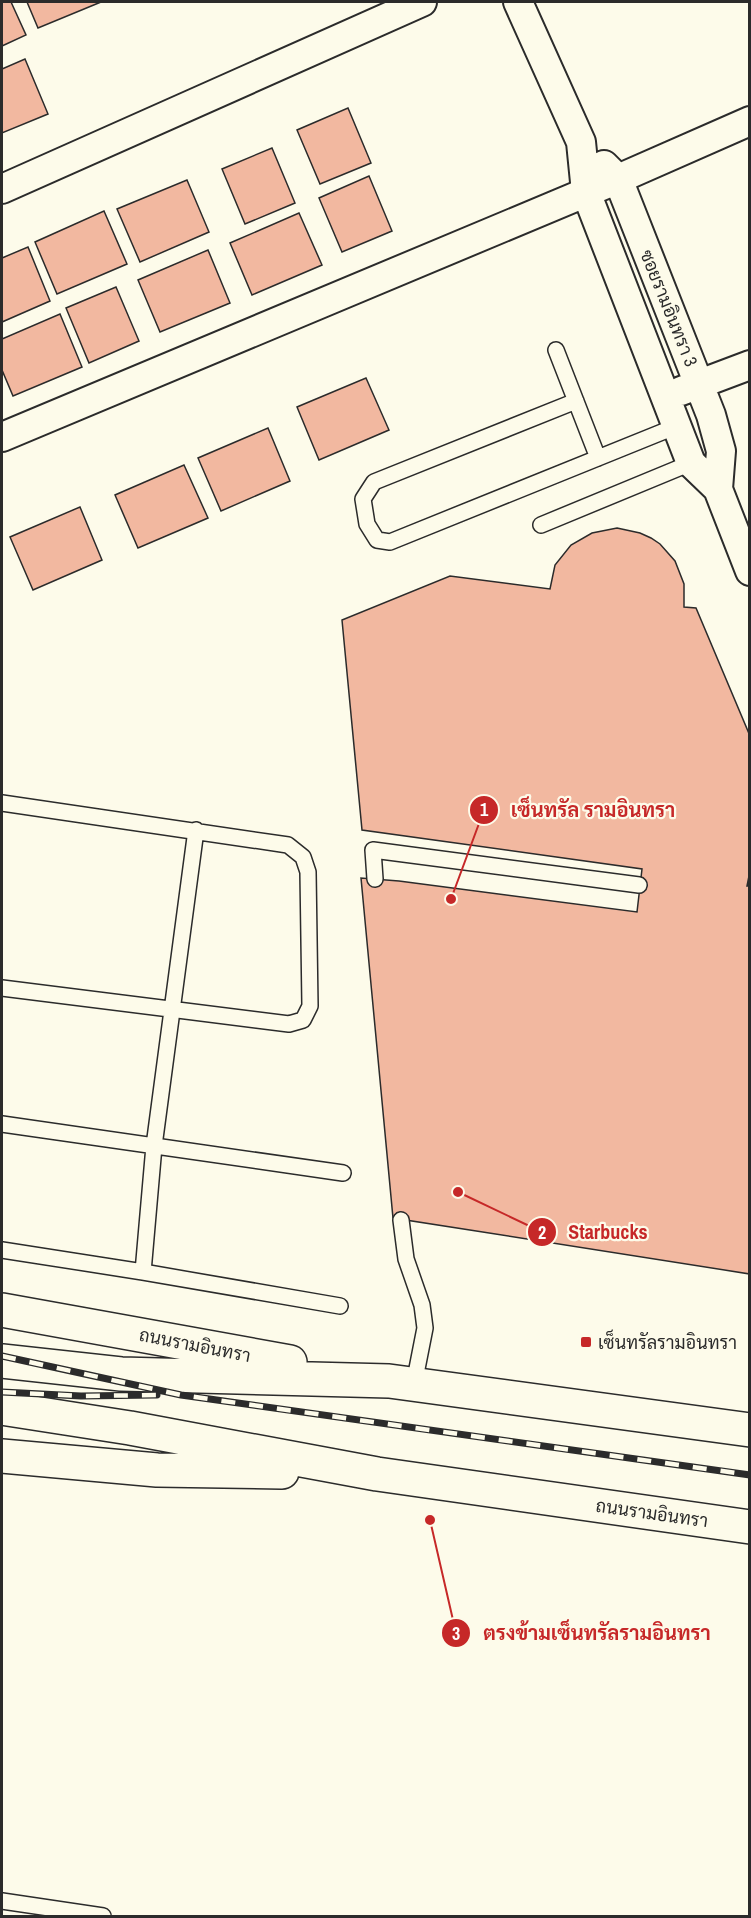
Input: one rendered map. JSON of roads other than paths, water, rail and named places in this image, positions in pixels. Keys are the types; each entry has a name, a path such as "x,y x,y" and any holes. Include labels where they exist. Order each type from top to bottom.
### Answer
{"main road":[{"name":"ถนนรามอินทรา","path":"2,1310 401,1383 750,1430"},
{"name":"ถนนรามอินทรา","path":"2,1361 121,1374 401,1383"},
{"name":"ถนนรามอินทรา","path":"2,1408 130,1428 377,1474 750,1527"},
{"name":"ถนนรามอินทรา","path":"2,1456 157,1470 377,1474"}],"street":[{"path":"2,189 422,2"},
{"name":"ซอยรามอินทรา 3","path":"518,2 581,142 586,192 665,397 692,463 718,489 750,571"},
{"path":"2,437 618,179 750,121"},
{"name":"ซอยรามอินทรา 3","path":"581,142 618,179 711,415 721,451 718,489"},
{"path":"665,397 750,366"}],"lane":[{"path":"556,350 598,458"},
{"path":"576,401 374,482 363,499 367,524 376,540 390,542 677,426"},
{"path":"541,525 692,463"},
{"path":"2,803 288,845 303,857 308,872 310,1006 303,1020 289,1024 2,988"},
{"path":"143,1272 154,1146 196,830"},
{"path":"375,879 373,850 639,885"},
{"path":"2,1124 343,1173"},
{"path":"401,1220 406,1259 422,1305 425,1328 401,1383"},
{"path":"2,1250 340,1306"},
{"path":"2,1901 103,1917"}],"railway":[{"path":"2,1356 181,1395 750,1475"},
{"path":"2,1392 81,1396 157,1395"}],"place":[{"name":"เซ็นทรัล รามอินทรา","path":"451,899"},
{"name":"Starbucks","path":"458,1192"},
{"name":"เซ็นทรัลรามอินทรา","path":"586,1342"},
{"name":"ตรงข้ามเซ็นทรัลรามอินทรา","path":"430,1520"}]}
